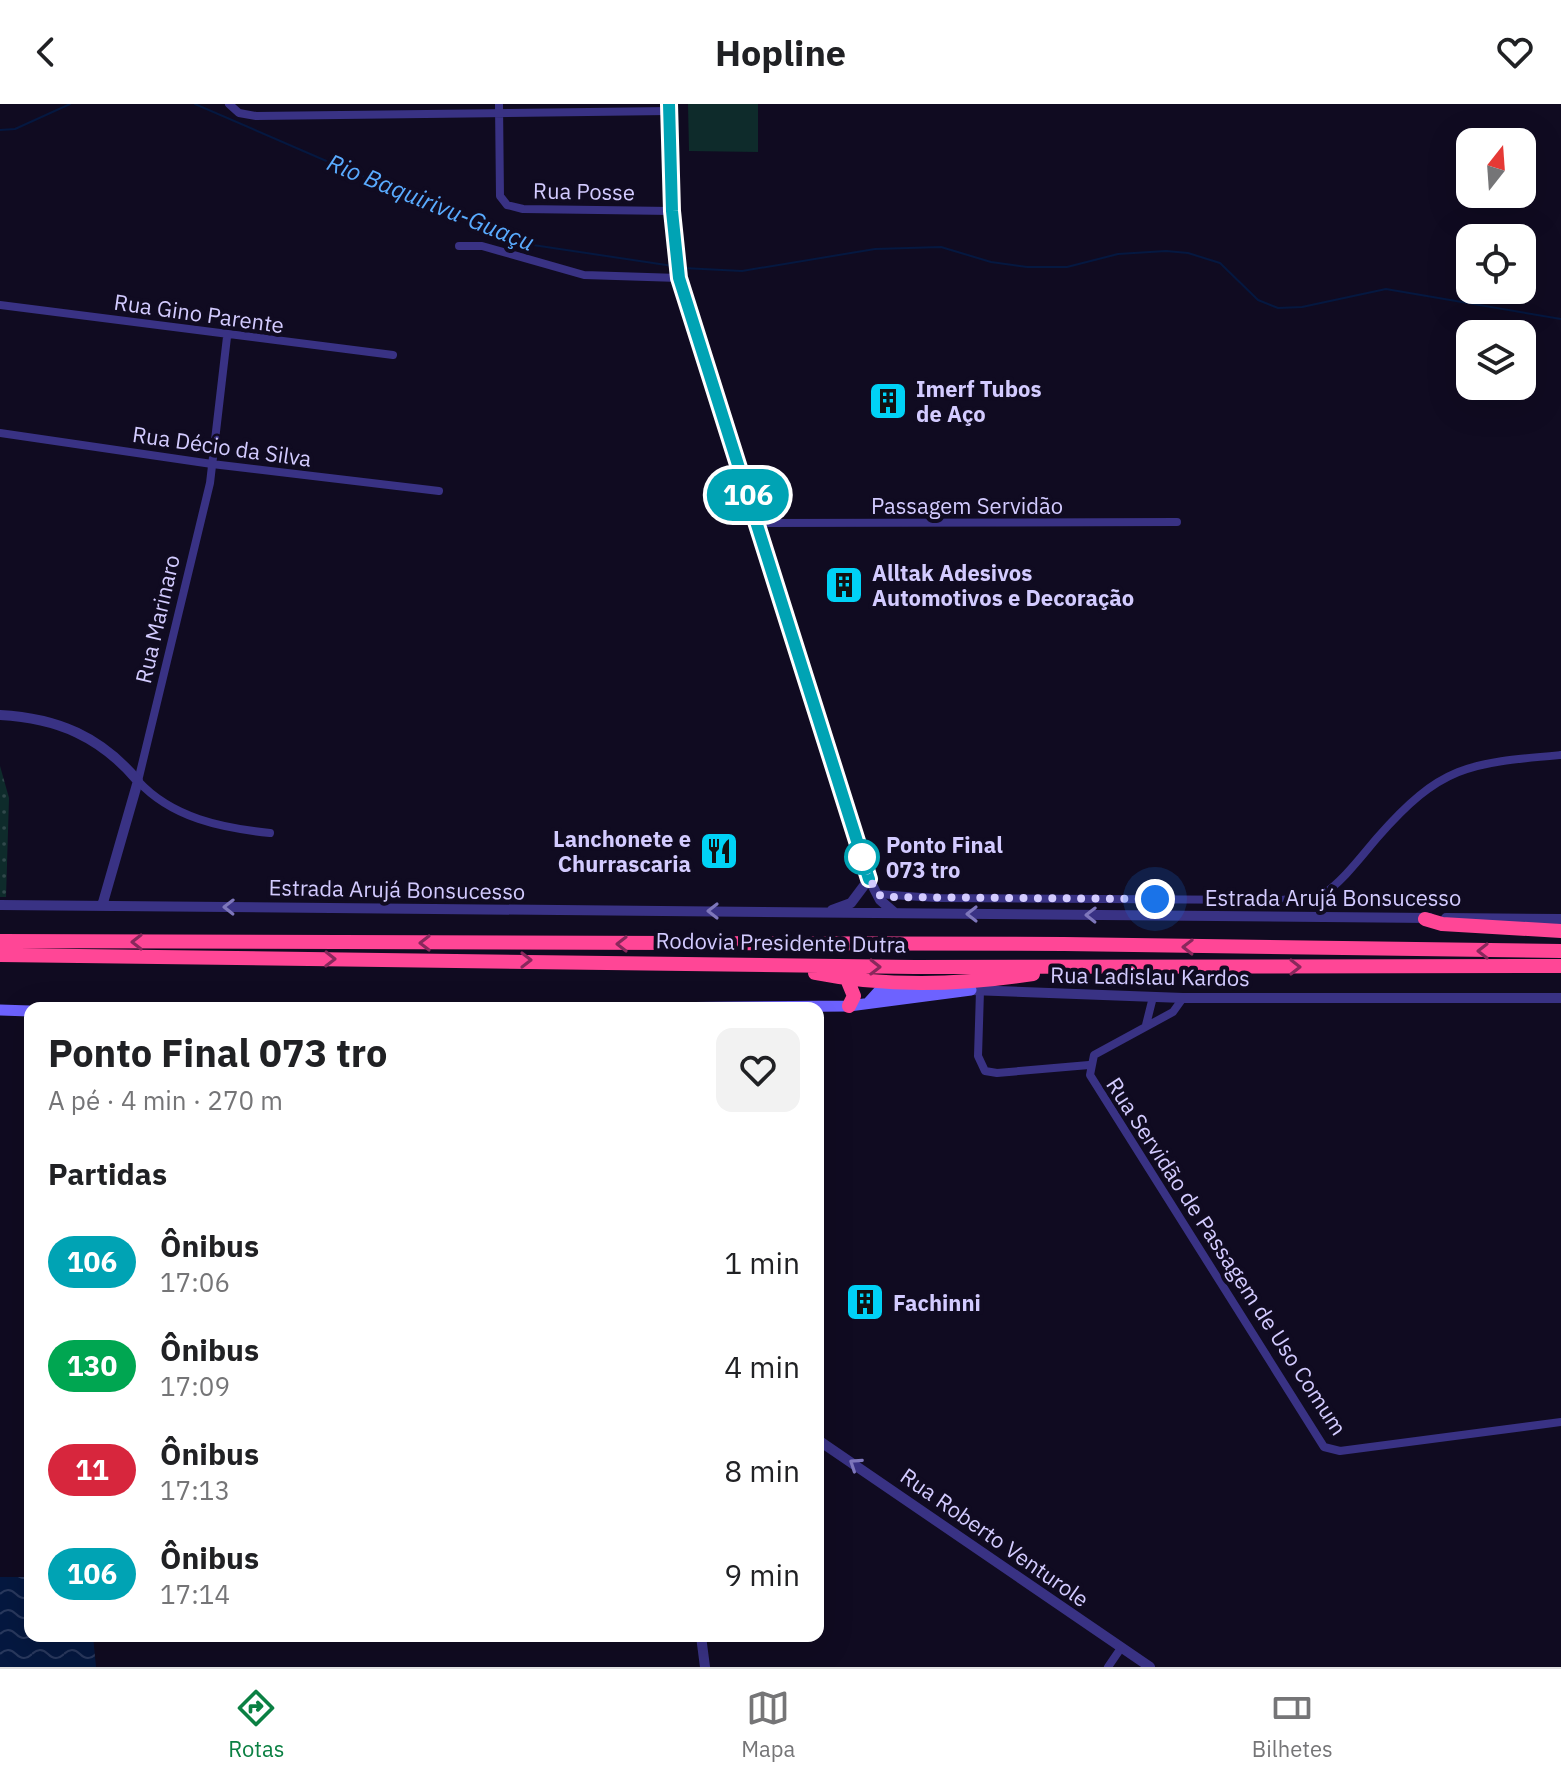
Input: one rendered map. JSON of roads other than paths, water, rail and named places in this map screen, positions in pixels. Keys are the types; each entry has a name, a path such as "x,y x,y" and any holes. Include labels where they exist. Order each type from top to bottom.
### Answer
{"highway":[{"path":"1425,919 1442,924 1561,931"},
{"name":"Rodovia Presidente Dutra","path":"0,941 1064,944 1561,951"},
{"name":"Rodovia Presidente Dutra","path":"0,955 769,966 1561,966"},
{"path":"769,966 863,982 1005,979 1077,967"},
{"path":"847,979 854,996 849,1006"},
{"path":"976,991 1005,979"}],"main road":[{"path":"824,1006 868,1003 878,992 976,991"},
{"path":"0,1010 24,1011"}],"street":[{"path":"229,104 239,113 256,116 499,115 669,107 672,211 679,277 869,879 876,893 895,913"},
{"path":"499,104 499,115"},
{"name":"Rua Posse","path":"499,115 500,196 507,205 523,209 672,211"},
{"path":"459,246 482,246 584,275 679,277"},
{"name":"Rua Gino Parente","path":"0,305 227,337 393,355"},
{"name":"Rua Marinaro","path":"102,906 138,781 212,464 227,337"},
{"name":"Rua Décio da Silva","path":"0,433 212,464 439,491"},
{"name":"Passagem Servidão","path":"757,523 1177,522"},
{"path":"0,715 45,721 84,733 104,746 165,804 208,823 270,833"},
{"path":"876,893 883,897 936,898 1281,900 1321,896 1414,800 1453,773 1483,762 1561,755"},
{"path":"831,912 851,903 869,879"},
{"name":"Estrada Arujá Bonsucesso","path":"0,905 1561,919"},
{"path":"976,991 978,1056 985,1071 997,1073 1089,1065"},
{"name":"Rua Ladislau Kardos","path":"976,991 1183,998 1561,998"},
{"path":"1146,1025 1153,997"},
{"name":"Rua Servidão de Passagem de Uso Comum","path":"1183,998 1173,1012 1098,1052 1089,1065 1092,1079 1324,1447 1340,1451 1561,1422"},
{"name":"Rua Roberto Venturole","path":"824,1444 1150,1667"},
{"path":"702,1642 705,1667"},
{"path":"1108,1667 1121,1648"}],"water":[{"path":"0,1577 24,1577 24,1642 94,1642 96,1667 0,1667"}],"waterway":[{"name":"Rio Baquirivu-Guaçu","path":"0,130 15,129 70,104"},
{"name":"Rio Baquirivu-Guaçu","path":"195,104 361,176 399,185 533,245 673,266"},
{"name":"Rio Baquirivu-Guaçu","path":"683,268 742,271 875,249 941,247 991,262 1027,267 1067,267 1118,254 1166,251 1188,253 1220,263 1258,300 1278,308 1302,307 1386,289 1561,319"}],"place":[{"name":"Imerf Tubos de Aço","path":"888,401"},
{"name":"Alltak Adesivos Automotivos e Decoração","path":"844,585"},
{"name":"Lanchonete e Churrascaria","path":"719,851"},
{"name":"Ponto Final 073 tro","path":"862,857"},
{"name":"Fachinni","path":"865,1302"}]}
